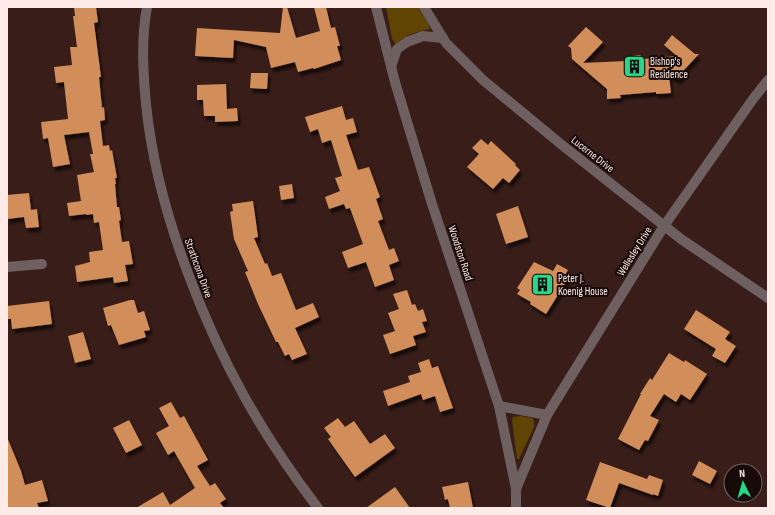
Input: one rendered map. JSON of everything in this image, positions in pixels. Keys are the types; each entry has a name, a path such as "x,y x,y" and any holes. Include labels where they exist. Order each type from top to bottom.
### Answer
{"street":[{"name":"Strathcona Drive","path":"147,7 143,49 148,124 158,178 167,212 182,257 201,310 238,387 275,449 318,508"},
{"name":"Woodston Road","path":"376,7 391,67 432,204 499,406 516,489 516,508"},
{"name":"Lucerne Drive","path":"424,7 446,42 483,80 565,148 664,226 705,256 768,298"},
{"path":"391,67 397,49 407,42 422,36 443,38"},
{"name":"Wellesley Drive","path":"516,489 547,414 664,226 768,80"},
{"path":"7,267 42,264"},
{"path":"499,406 547,414"}],"shaded area":[{"path":"386,7 418,7 430,29 412,34 396,44 392,39"},
{"path":"521,416 532,418 534,421 534,427 519,459 517,459 512,420 513,417"}],"building":[{"path":"74,7 96,7 98,22 94,23 101,77 99,77 102,108 104,107 105,120 100,121 103,146 109,145 110,151 112,150 117,178 115,178 115,184 117,207 119,207 121,220 119,221 122,242 129,241 133,264 125,265 128,281 114,283 113,277 77,282 75,266 90,262 89,252 103,250 99,222 94,223 93,214 69,216 67,203 81,201 77,175 94,172 90,154 93,154 89,132 64,135 70,164 53,167 48,138 43,139 41,122 68,119 64,82 56,83 54,67 72,65 70,47 77,47 73,16 75,16"},
{"path":"283,7 287,7 296,38 320,31 314,7 326,7 331,28 335,27 340,46 337,46 341,60 314,69 298,72 295,62 271,68 266,47 234,40 233,58 195,56 197,28 280,33"},
{"name":"Bishop's Residence","path":"586,27 603,42 583,63 626,61 633,56 640,55 644,59 677,56 664,45 672,35 695,54 699,54 683,71 683,75 679,80 669,76 671,93 656,94 656,92 620,95 621,98 607,99 607,89 572,59 571,48 568,46"},
{"path":"251,73 268,73 267,89 250,88"},
{"path":"226,84 227,109 237,108 238,121 215,122 215,116 204,116 203,100 197,100 197,85"},
{"path":"342,106 346,120 353,118 357,132 346,135 358,170 369,167 380,197 376,199 383,219 378,221 389,250 394,248 399,261 389,265 394,280 375,287 366,262 348,268 342,252 363,244 350,208 346,209 344,204 329,209 325,197 340,191 335,178 342,176 331,140 322,143 318,129 310,132 305,117"},
{"path":"481,139 488,145 491,141 516,164 515,165 520,170 509,183 503,178 493,189 467,167 479,154 472,148"},
{"path":"292,184 294,198 281,200 279,186"},
{"path":"29,193 31,210 37,209 39,227 26,228 24,217 7,219 7,195"},
{"path":"253,201 258,237 254,238 265,264 267,263 272,276 281,273 296,310 313,303 319,317 295,328 307,354 292,360 289,354 285,356 278,342 276,342 258,304 245,272 248,271 234,239 230,212 233,211 232,204"},
{"path":"518,206 528,237 506,244 496,214"},
{"name":"Peter J. Koenig House","path":"534,262 553,271 557,264 568,270 564,277 568,279 546,314 530,304 531,302 517,294 520,290 517,288"},
{"path":"407,290 412,305 415,304 418,311 423,309 427,321 422,322 426,332 413,336 416,345 390,354 383,335 395,331 388,313 399,309 393,294"},
{"path":"134,300 138,313 144,311 150,330 144,331 146,337 119,345 111,325 108,326 103,308"},
{"path":"49,301 52,324 12,329 11,319 7,319 7,306"},
{"path":"696,310 730,332 725,339 736,346 725,363 712,356 716,349 684,329"},
{"path":"83,332 91,359 75,363 68,336"},
{"path":"669,353 684,362 685,360 707,374 690,400 681,394 676,402 664,394 650,416 659,420 648,441 645,440 639,450 618,439 640,394 650,378 652,380"},
{"path":"429,359 432,368 438,366 453,408 440,412 435,396 423,400 421,394 388,406 383,391 410,382 408,376 421,372 418,363"},
{"path":"171,402 180,418 184,416 208,460 197,466 210,486 215,483 226,499 220,503 224,508 136,508 163,492 170,505 195,488 174,451 168,455 156,433 169,426 159,408"},
{"path":"338,418 345,427 354,421 370,444 385,434 395,448 355,477 328,439 331,437 324,428"},
{"path":"129,420 142,445 126,453 113,428"},
{"path":"7,437 25,485 42,480 48,501 37,503 39,508 7,508"},
{"path":"699,461 717,471 710,484 692,475"},
{"path":"600,462 647,479 649,475 663,480 658,496 619,483 610,508 586,500"},
{"path":"468,482 473,508 450,508 448,499 445,500 442,487"},
{"path":"395,487 410,508 366,508"}],"place":[{"name":"Bishop's Residence","path":"634,67"},
{"name":"Peter J. Koenig House","path":"542,284"}]}
